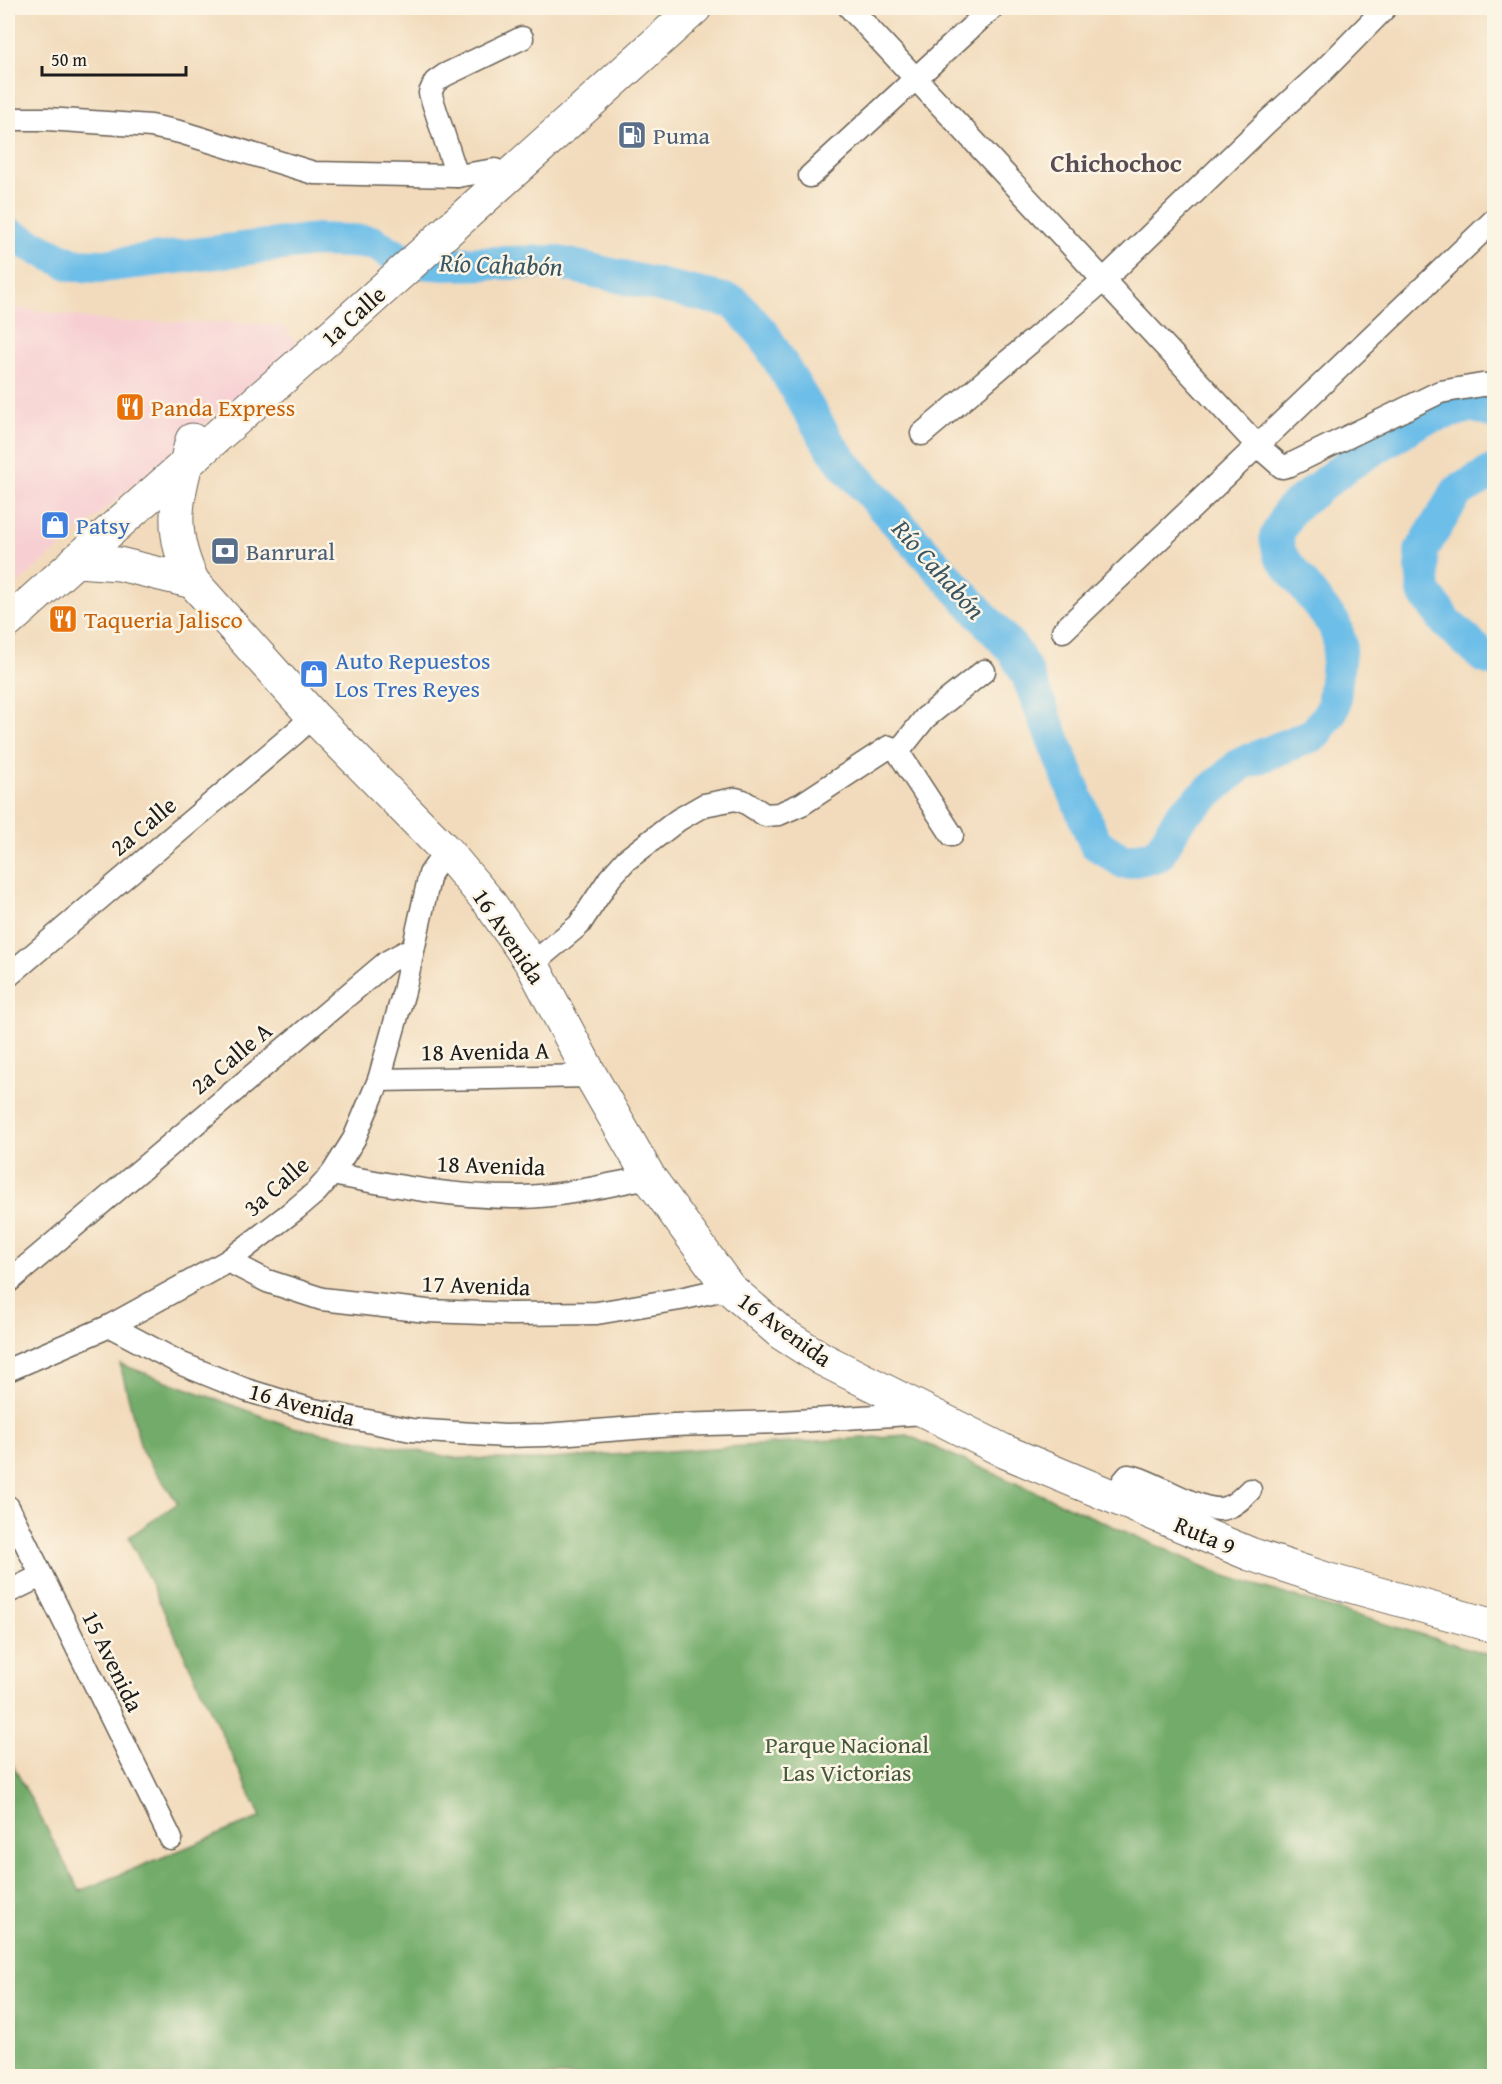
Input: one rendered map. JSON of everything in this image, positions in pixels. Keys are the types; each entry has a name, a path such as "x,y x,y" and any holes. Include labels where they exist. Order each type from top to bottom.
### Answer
{"main road":[{"name":"1a Calle","path":"457,213 495,170 674,8"},
{"name":"1a Calle","path":"8,622 71,556 185,452 695,8"},
{"name":"16 Avenida","path":"185,452 178,495 176,528 185,565 193,582 313,716 446,851 489,903 532,964 591,1076 649,1177 729,1288 781,1333 822,1359 926,1413"},
{"name":"1a Calle","path":"8,603 71,556"},
{"path":"71,556 119,564 193,582"},
{"name":"Ruta 9","path":"926,1413 1006,1452 1250,1554 1329,1580 1494,1626"}],"street":[{"path":"850,8 1257,445 1282,467 1287,467 1440,392 1494,385"},
{"path":"810,176 992,8"},
{"path":"922,434 1104,280 1323,71 1385,8"},
{"path":"457,176 430,93 431,88 445,75 522,38"},
{"path":"8,119 47,119 151,126 180,132 314,173 457,176 495,170"},
{"path":"1063,631 1494,220"},
{"path":"898,752 925,718 984,671"},
{"name":"2a Calle","path":"8,976 313,716"},
{"path":"532,964 566,938 579,924 610,878 626,860 695,810 704,805 735,799 743,801 765,815 779,814 802,804 889,747 898,752 952,835"},
{"path":"413,948 430,874 446,851"},
{"name":"3a Calle","path":"8,1370 110,1326 228,1261 316,1192 332,1174 354,1139 379,1080 404,991 413,948"},
{"name":"2a Calle A","path":"8,1282 387,962 413,948"},
{"name":"18 Avenida A","path":"379,1080 591,1076"},
{"name":"18 Avenida","path":"332,1174 441,1192 505,1197 556,1194 649,1177"},
{"name":"17 Avenida","path":"228,1261 267,1281 322,1299 427,1311 510,1314 597,1313 681,1299 729,1288"},
{"name":"16 Avenida","path":"110,1326 182,1364 246,1390 309,1409 411,1430 504,1436 545,1435 673,1425 781,1422 926,1413"},
{"path":"1118,1499 1128,1476 1214,1510 1228,1508 1250,1490"},
{"name":"15 Avenida","path":"8,1507 171,1839"},
{"path":"8,1592 41,1576"}],"shaded area":[{"path":"8,302 17,308 117,322 233,322 284,326 297,345 8,592"}],"green space":[{"name":"Parque Nacional Las Victorias","path":"120,1364 292,1427 455,1458 536,1460 907,1435 1228,1577 1494,1656 1494,2076 8,2076 8,1756 80,1891 261,1817 129,1537 178,1503 142,1452"}],"waterway":[{"name":"Río Cahabón","path":"8,234 73,265 103,266 316,240 372,242 404,261 447,264 555,262 734,302 764,335 830,445 844,464 1014,651 1027,674 1095,843 1124,862 1158,855 1180,817 1241,764 1315,734 1333,708 1340,643 1334,624 1280,555 1276,537 1289,511 1346,466 1422,419 1473,405 1494,412"},
{"name":"Río Cahabón","path":"1494,471 1457,492 1421,551 1424,592 1447,623 1483,656 1494,660"}],"place":[{"name":"Puma","path":"632,135"},
{"name":"Panda Express","path":"130,407"},
{"name":"Patsy","path":"55,525"},
{"name":"Banrural","path":"225,551"},
{"name":"Taqueria Jalisco","path":"63,619"},
{"name":"Auto Repuestos Los Tres Reyes","path":"314,674"}],"district":[{"name":"Chichochoc","path":"1116,162"}]}
